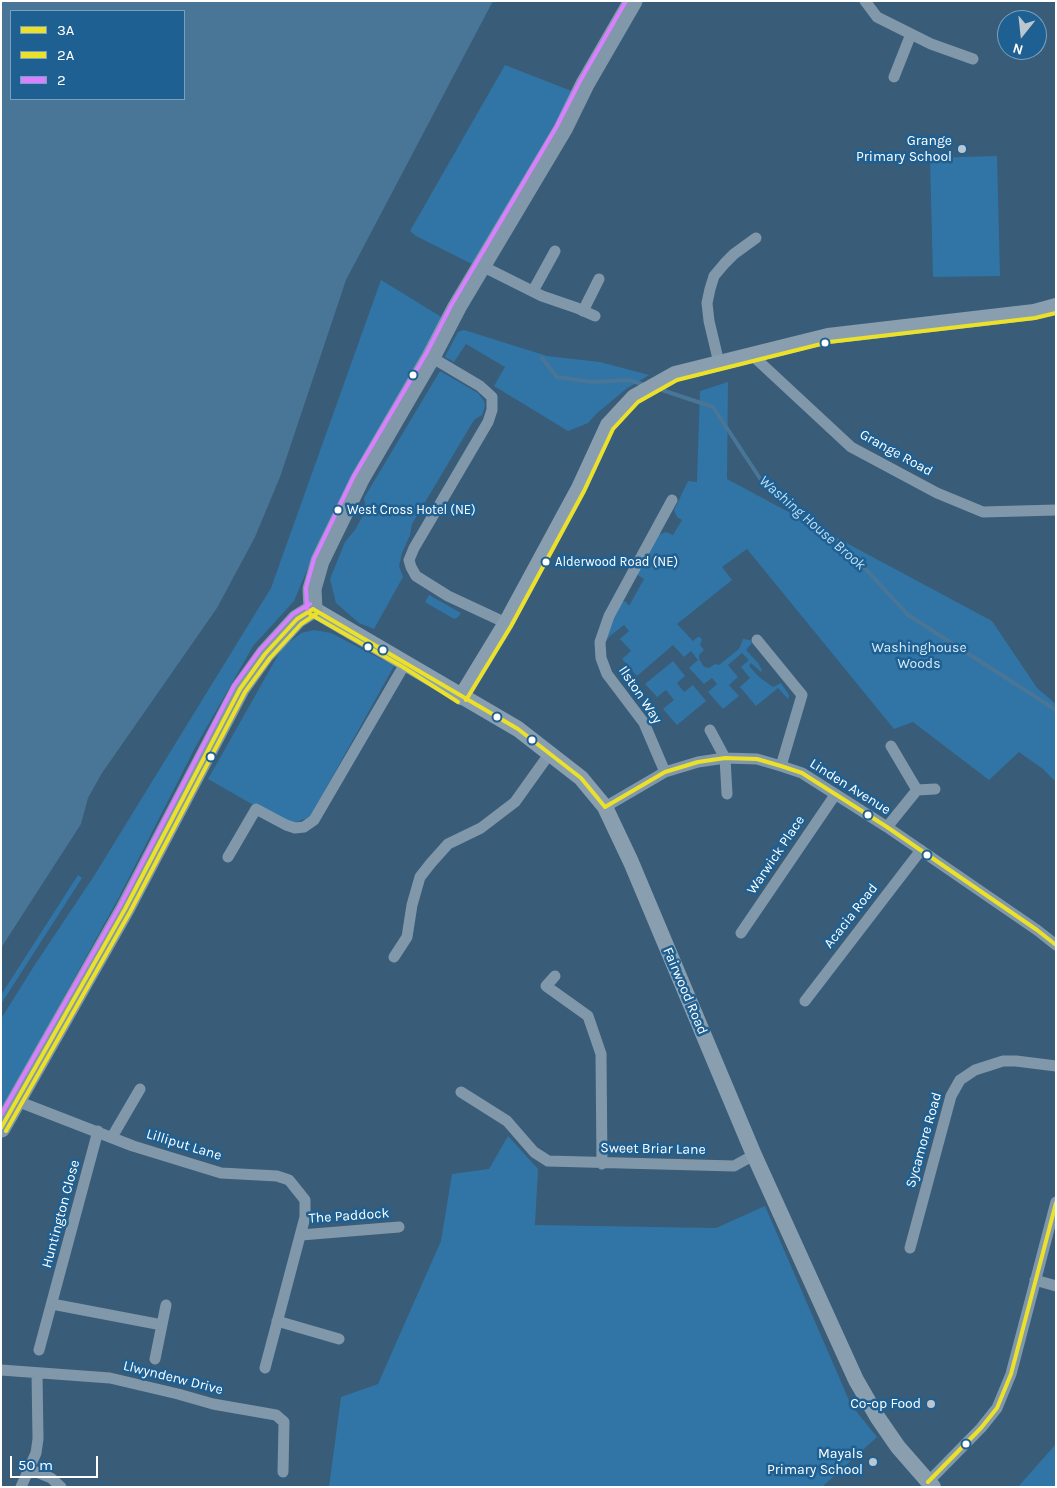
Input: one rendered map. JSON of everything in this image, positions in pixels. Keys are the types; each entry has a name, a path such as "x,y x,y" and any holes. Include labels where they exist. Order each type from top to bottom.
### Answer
{"main road":[{"path":"1,1128 125,909 240,689 264,654 297,619 313,608 312,589 320,561 360,479 431,357 457,307 563,129 585,84 633,1"}],"street":[{"path":"864,1 876,17 931,44 973,59"},
{"path":"894,77 911,34"},
{"path":"719,363 708,321 707,303 710,289 714,276 725,263 756,238"},
{"path":"533,291 555,251"},
{"path":"482,266 542,296 595,316"},
{"path":"583,311 599,279"},
{"path":"461,697 506,623 579,488 604,433 612,420 634,397 670,376 828,336 1034,312 1056,306"},
{"name":"Grange Road","path":"752,355 851,447 937,493 983,512 1056,510"},
{"path":"431,357 480,386 492,397 492,410 488,422 414,548 410,560 411,568 416,576 448,596 506,623"},
{"name":"Ilston Way","path":"665,772 644,723 607,674 601,658 600,642 609,616 672,500"},
{"name":"Fairwood Road","path":"313,608 518,729 581,778 605,807 631,862 754,1155 856,1380 878,1418 898,1447 930,1485"},
{"path":"757,640 802,695 780,766"},
{"path":"228,857 251,806 295,828 304,827 314,820 406,662"},
{"path":"710,730 725,758 727,794"},
{"path":"891,746 917,790"},
{"path":"394,957 407,937 412,905 420,877 448,844 481,828 515,802 550,753"},
{"name":"Linden Avenue","path":"605,807 665,772 698,762 725,758 757,759 780,766 802,773 836,794 921,850 1056,945"},
{"path":"886,827 917,790 935,789"},
{"name":"Warwick Place","path":"741,932 836,794"},
{"name":"Acacia Road","path":"805,1001 921,850"},
{"path":"555,976 546,986 588,1016 601,1054 602,1164"},
{"name":"Sycamore Road","path":"910,1248 951,1096 960,1080 975,1070 1003,1061 1016,1060 1056,1066"},
{"path":"112,1138 140,1088"},
{"name":"Sweet Briar Lane","path":"461,1092 507,1121 534,1152 548,1162 734,1166 754,1155"},
{"name":"Lilliput Lane","path":"17,1101 112,1138 222,1173 277,1176 289,1180 305,1200 305,1217 265,1368"},
{"name":"Huntington Close","path":"39,1350 98,1131"},
{"path":"930,1485 997,1408 1011,1374 1056,1202"},
{"name":"The Paddock","path":"301,1235 399,1227"},
{"path":"1035,1280 1056,1286"},
{"path":"52,1304 162,1325"},
{"path":"155,1359 166,1305"},
{"path":"278,1321 339,1339"},
{"name":"Llwynderw Drive","path":"1,1370 110,1378 214,1404 276,1415 284,1422 283,1472"},
{"path":"20,1487 36,1452 38,1439 37,1373"},
{"path":"29,1469 51,1478 61,1487"}],"green space":[{"path":"505,65 574,92 474,265 416,236 410,231"},
{"path":"997,156 1000,276 933,277 930,158"},
{"path":"381,280 443,318 313,556 294,601 253,646 196,746 118,899 1,1111 1,1019 94,876 271,588"},
{"path":"464,330 547,356 600,362 649,375 626,389 588,423 568,431 494,386 505,367 466,344 454,362 445,357 458,332"},
{"path":"440,371 478,393 485,406 482,415 474,420 412,524 399,566 403,577 374,629 359,623 336,603 330,579 345,542 355,530 366,510 364,498"},
{"name":"Washinghouse Woods","path":"728,382 727,479 992,621 1037,688 1056,704 1056,782 1043,769 1019,752 989,780 913,722 894,729 747,549 722,567 732,580 677,624 693,641 698,637 702,640 700,645 704,650 699,655 699,659 704,667 709,668 715,664 719,665 739,649 743,639 750,640 752,643 746,650 762,670 761,672 751,663 749,666 759,677 773,687 781,683 789,695 788,699 778,688 756,706 740,687 750,678 741,667 749,660 742,653 728,665 738,677 729,685 739,696 723,709 708,692 717,684 712,678 704,684 689,668 698,660 691,651 684,657 673,645 637,676 622,659 631,651 620,639 629,631 624,625 610,636 603,645 619,603 625,601 629,606 644,579 636,574 658,535 666,532 673,535 682,520 677,517 674,510 688,481 697,482 700,391"},
{"path":"429,595 461,613 454,619 425,602"},
{"path":"314,630 331,633 394,666 310,817 291,824 208,779 282,648 301,633"},
{"path":"673,661 685,676 677,683 684,692 693,685 706,701 677,725 663,709 674,700 666,690 657,697 645,684"},
{"path":"78,875 82,878 1,1004 1,995"},
{"path":"508,1136 538,1169 535,1225 716,1228 765,1206 851,1405 877,1437 822,1487 329,1487 341,1397 378,1384 441,1241 452,1174 489,1169"},
{"path":"1056,1443 1056,1487 1018,1487 1055,1445"}],"shaded area":[{"path":"1,1 493,1 346,280 280,477 255,537 217,608 102,773 88,798 81,824 1,948"}],"waterway":[{"name":"Washing House Brook","path":"542,358 557,377 592,382 629,380 645,385"},
{"name":"Washing House Brook","path":"659,389 713,407 763,483 849,551 908,615 1056,710"}],"transit line":[{"name":"2","path":"307,609 306,588 314,559 354,476 426,354 452,304 557,126 580,81 626,1"},
{"name":"2A","path":"466,700 511,626 584,491 613,429 638,402 677,380 829,342 1035,318 1056,313"},
{"name":"2","path":"1,1115 120,906 234,686 260,650 293,614 310,604"},
{"name":"3A","path":"313,609 518,729 581,778 605,807"},
{"name":"3A","path":"1,1128 125,909 240,689 265,654 297,619 313,609"},
{"name":"2A","path":"310,614 403,667 458,702"},
{"name":"2A","path":"6,1131 130,912 245,692 270,658 301,624 316,614"},
{"name":"3A","path":"605,807 665,772 698,762 725,758 757,759 781,766 802,773 887,827 1056,945"},
{"name":"3A","path":"928,1482 981,1428 997,1408 1011,1374 1056,1203"}],"place":[{"name":"Grange Primary School","path":"962,149"},
{"name":"West Cross Hotel (NE)","path":"338,510"},
{"name":"Alderwood Road (NE)","path":"546,562"},
{"name":"Co-op Food","path":"931,1404"},
{"name":"Mayals Primary School","path":"873,1462"}]}
